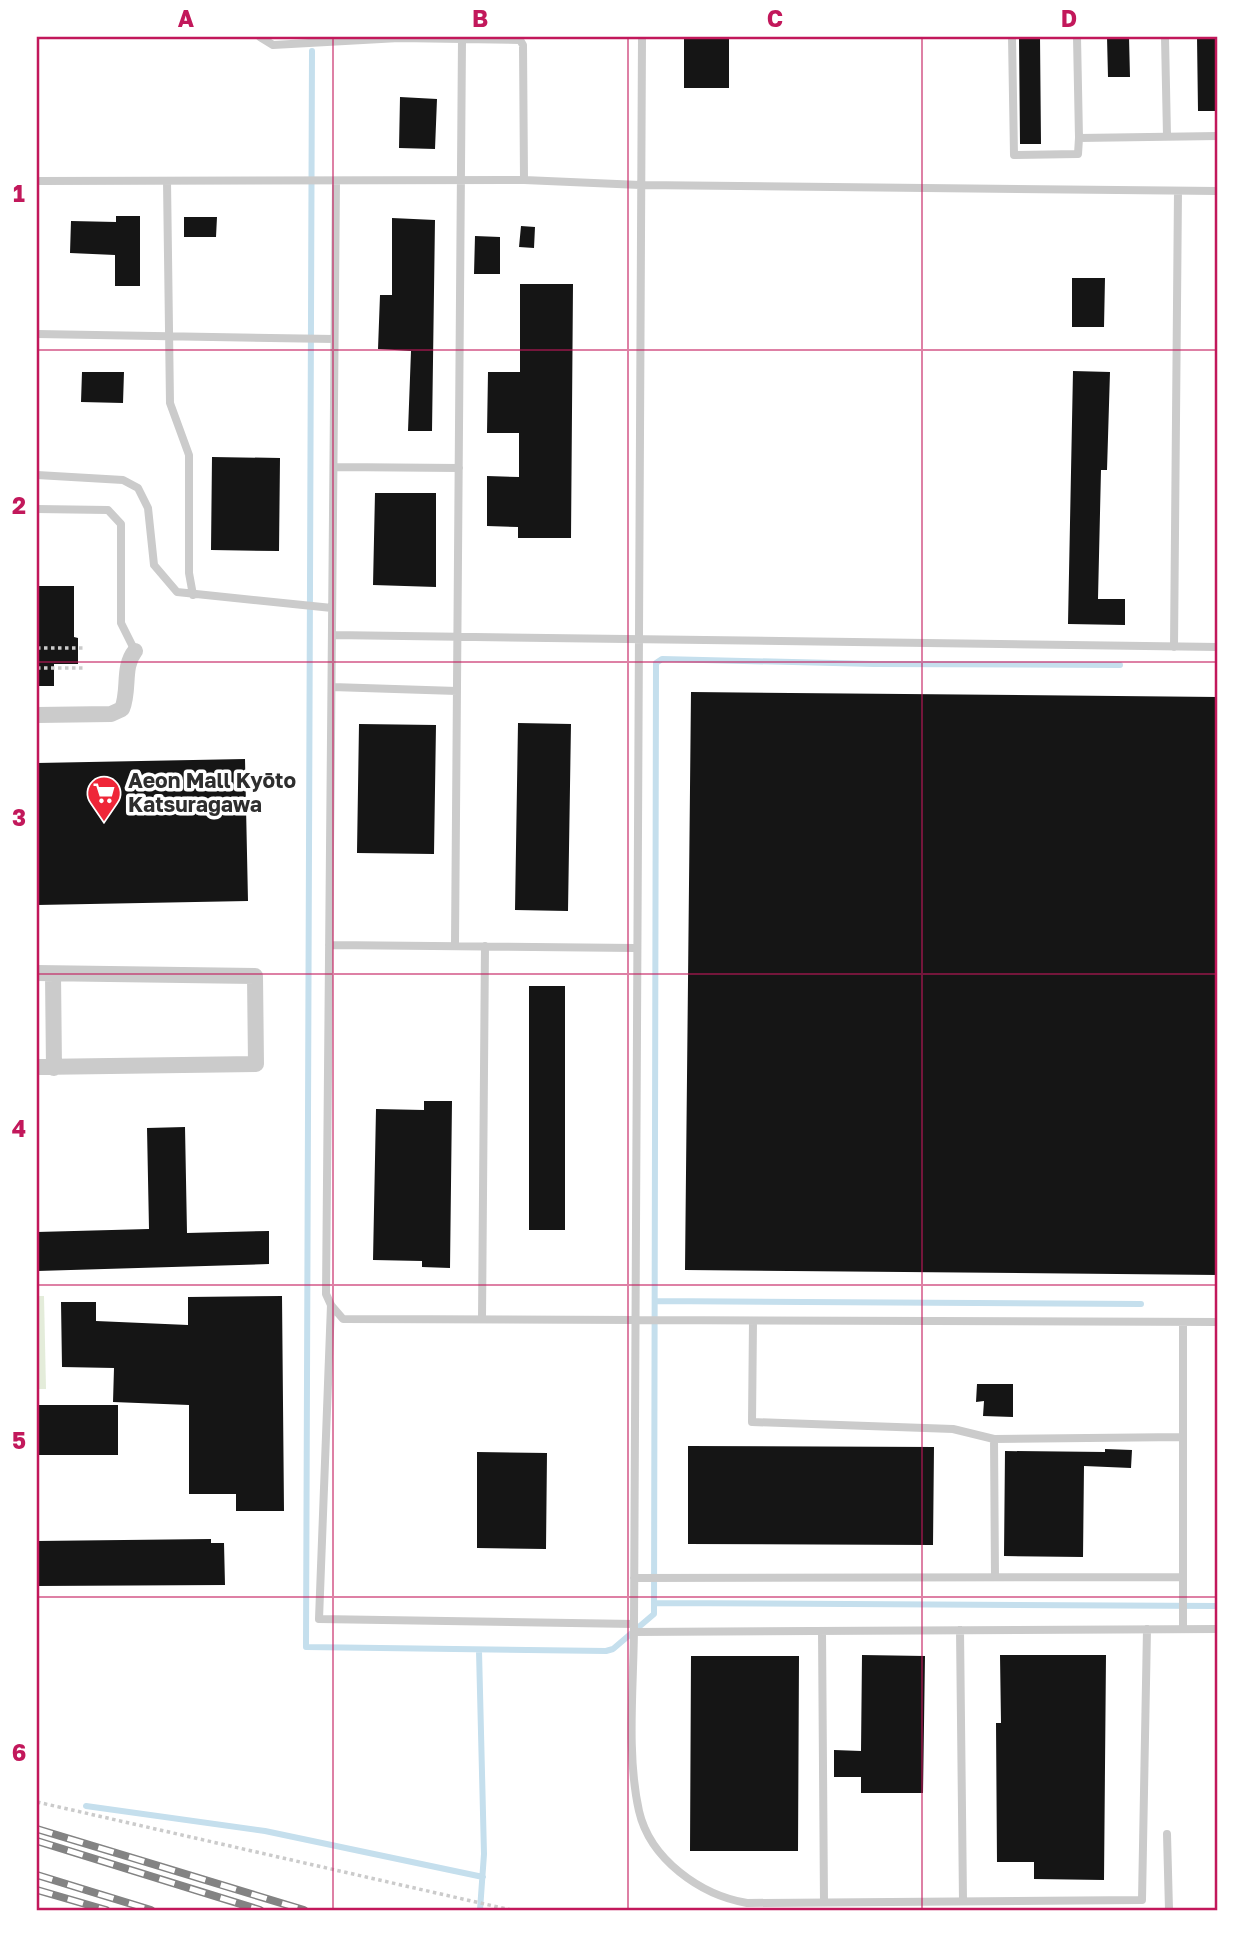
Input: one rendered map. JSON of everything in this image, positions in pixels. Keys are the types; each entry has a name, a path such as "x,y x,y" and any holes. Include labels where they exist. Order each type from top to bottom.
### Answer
{"street":[{"path":"37,715 111,713 122,709 127,696 128,660 135,651"},
{"path":"37,1067 54,1068 256,1064 255,976 45,974 54,1068"}],"lane":[{"path":"260,37 273,45 399,38 520,40 523,45 524,180"},
{"path":"642,37 635,948 634,1765 639,1812 651,1838 684,1876 724,1899 747,1903 1142,1900 1147,1629"},
{"path":"1012,37 1014,155 1078,154 1077,37"},
{"path":"1165,37 1167,136"},
{"path":"455,945 462,40"},
{"path":"1079,138 1218,136"},
{"path":"37,180 524,180 640,185 1218,191"},
{"path":"167,181 170,403 189,455 189,573 193,595"},
{"path":"336,181 326,1294 331,1306 342,1319 1218,1322"},
{"path":"1174,647 1178,191"},
{"path":"37,334 169,334 334,339"},
{"path":"334,467 459,468"},
{"path":"37,475 123,480 138,488 148,508 154,565 177,592 332,608"},
{"path":"37,509 108,510 115,514 121,524 121,623 135,651"},
{"path":"332,635 1218,647"},
{"path":"332,687 457,691"},
{"path":"329,945 635,948"},
{"path":"482,1319 485,946"},
{"path":"331,1306 319,1619 822,1631 1218,1629"},
{"path":"753,1321 752,1422 953,1429 994,1439 1183,1437"},
{"path":"1183,1322 1183,1629"},
{"path":"994,1439 995,1577"},
{"path":"634,1578 1183,1577"},
{"path":"960,1630 963,1901"},
{"path":"822,1631 824,1902"},
{"path":"1167,1834 1169,1910"}],"path":[{"path":"37,648 85,648"},
{"path":"37,668 85,668"},
{"path":"37,1802 511,1910"}],"green space":[{"path":"37,1296 44,1296 46,1389 37,1389"}],"building":[{"path":"684,37 729,37 729,88 684,88"},
{"path":"1019,37 1040,37 1041,144 1020,144"},
{"path":"1107,37 1129,37 1130,77 1108,77"},
{"path":"1197,37 1218,37 1218,111 1198,111"},
{"path":"400,97 437,99 435,149 399,148"},
{"path":"116,216 140,216 140,286 115,286 115,255 70,253 71,221 116,222"},
{"path":"184,217 217,217 216,237 184,237"},
{"path":"392,218 435,220 432,431 408,431 411,351 378,349 380,295 392,295"},
{"path":"521,226 535,227 534,248 519,247"},
{"path":"475,236 500,237 500,274 474,274"},
{"path":"1072,278 1105,278 1104,327 1072,327"},
{"path":"520,284 573,284 571,538 518,538 518,527 487,526 487,476 519,477 519,433 487,433 488,372 520,372"},
{"path":"1073,371 1110,372 1107,470 1101,470 1098,599 1125,599 1125,625 1068,624"},
{"path":"82,372 124,372 123,403 81,402"},
{"path":"212,457 280,458 279,551 211,550"},
{"path":"375,493 436,493 436,587 373,585"},
{"path":"37,586 74,586 74,637 78,638 78,664 54,664 54,686 37,686"},
{"path":"691,692 1218,697 1218,1275 685,1270"},
{"path":"518,723 571,724 568,911 515,910"},
{"path":"359,724 436,725 434,854 357,853"},
{"path":"245,759 248,901 37,905 37,763"},
{"path":"529,986 565,986 565,1230 529,1230"},
{"path":"424,1101 452,1101 450,1268 422,1267 422,1261 373,1260 376,1109 424,1110"},
{"path":"185,1127 187,1233 269,1231 269,1264 37,1271 37,1232 149,1229 147,1128"},
{"path":"282,1296 284,1511 236,1511 236,1494 189,1494 189,1405 113,1402 114,1368 62,1367 61,1302 96,1302 96,1321 188,1325 188,1297"},
{"path":"977,1384 1013,1384 1013,1417 983,1416 984,1401 976,1402"},
{"path":"37,1405 118,1405 118,1455 37,1455"},
{"path":"688,1446 934,1447 933,1545 688,1544"},
{"path":"1105,1449 1132,1450 1131,1468 1084,1466 1083,1557 1004,1556 1005,1451 1105,1452"},
{"path":"477,1452 547,1453 546,1549 477,1548"},
{"path":"211,1539 211,1543 224,1543 225,1585 37,1586 37,1541"},
{"path":"862,1655 925,1656 923,1793 861,1793 861,1777 834,1777 834,1750 861,1751"},
{"path":"1000,1655 1106,1655 1104,1880 1034,1879 1034,1862 997,1862 996,1723 1001,1723"},
{"path":"691,1656 799,1656 798,1851 690,1851"}],"waterway":[{"path":"312,51 306,1647 606,1651 613,1649 654,1614 656,663 662,659 874,664 1120,665"},
{"path":"655,1301 1141,1304"},
{"path":"654,1603 1218,1606"},
{"path":"479,1651 484,1854 480,1910"},
{"path":"86,1806 265,1831 483,1877"}],"railway":[{"path":"37,1829 304,1910"},
{"path":"37,1841 260,1910"},
{"path":"37,1875 151,1910"},
{"path":"37,1890 106,1910"}],"place":[{"name":"Aeon Mall Kyōto Katsuragawa","path":"104,823"}]}
